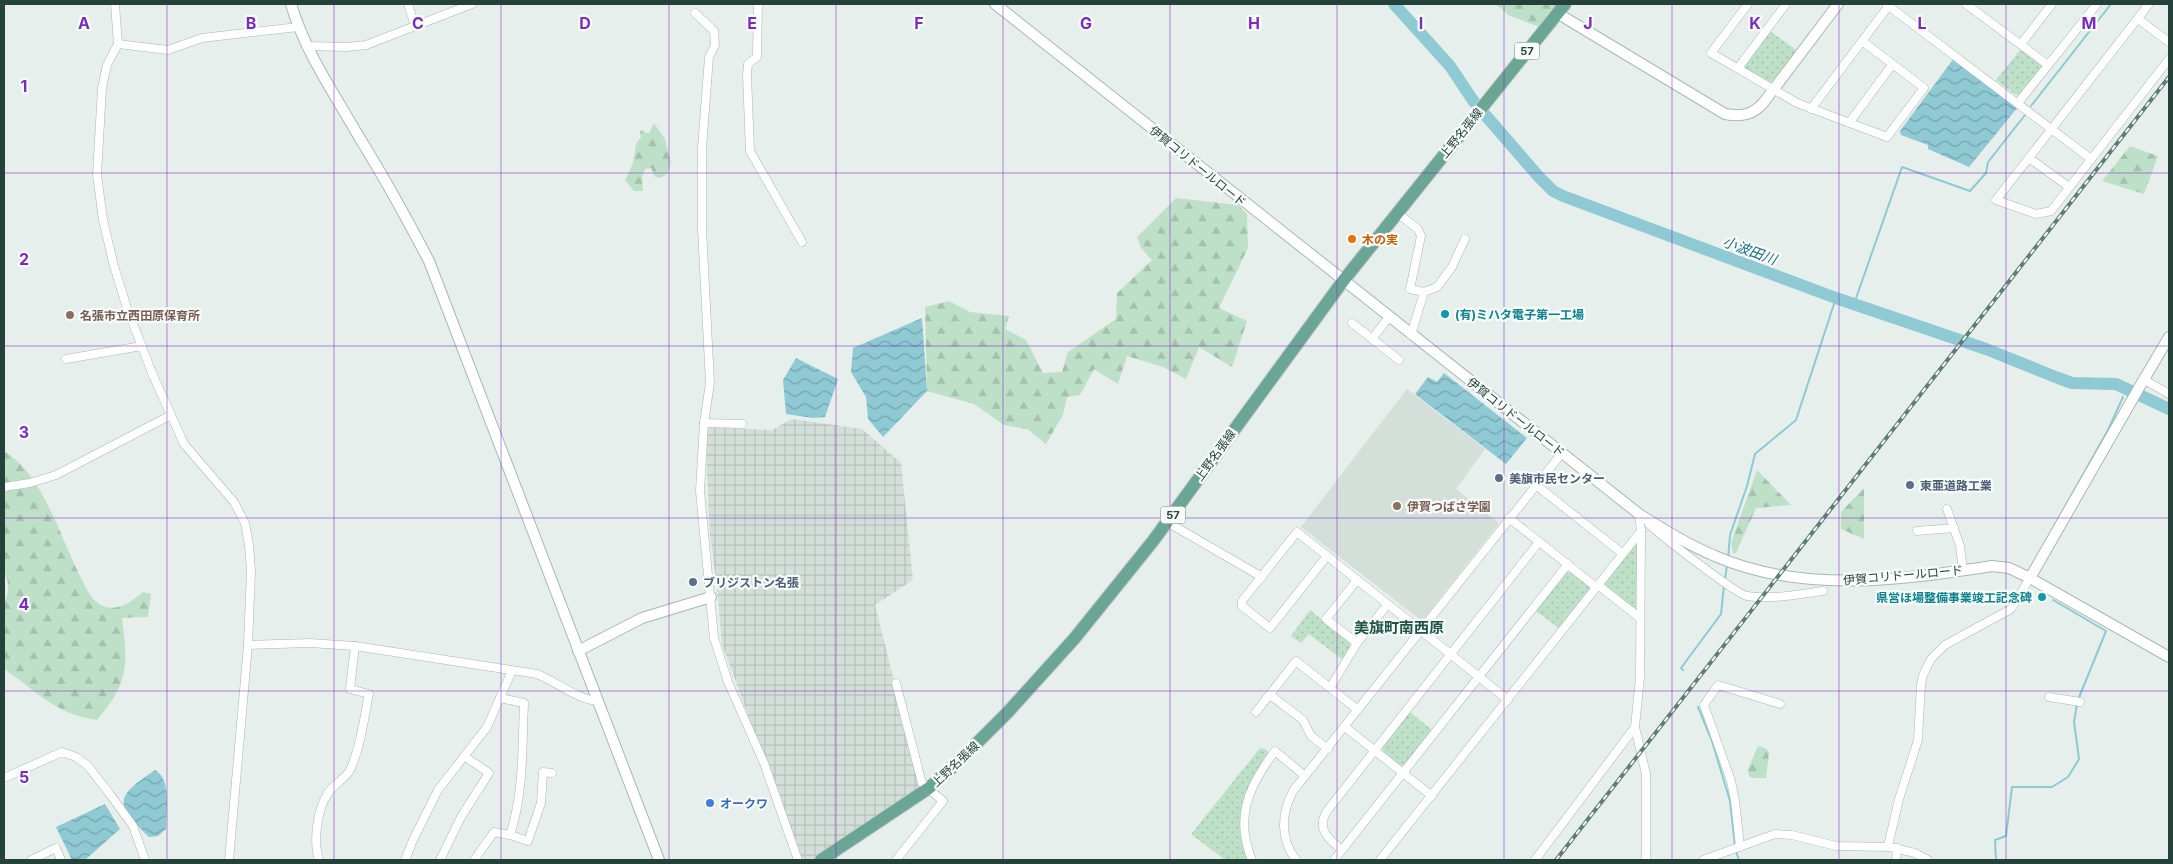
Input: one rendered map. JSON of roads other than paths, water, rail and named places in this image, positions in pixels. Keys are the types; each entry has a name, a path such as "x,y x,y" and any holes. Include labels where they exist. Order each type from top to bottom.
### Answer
{"main road":[{"name":"上野名張線","path":"821,860 928,788 958,762 1008,712 1074,639 1167,522 1343,281 1561,8"}],"street":[{"path":"115,4 118,44 107,65 102,88 98,175 103,220 114,266 142,346 189,452 234,502 245,523 251,570 248,645 244,714 229,860"},
{"path":"291,4 306,46 390,187 429,261 659,860"},
{"path":"408,4 415,26"},
{"path":"306,46 366,44 472,4"},
{"path":"758,4 757,57 748,64 747,75 750,150 802,242"},
{"name":"伊賀コリドールロード","path":"995,4 1410,335 1639,514 1703,551 1727,561 1788,577 1828,581 1881,580 2002,567 2030,578 2169,657"},
{"path":"1748,4 1711,53 1811,109 1887,137 1924,88 1862,41"},
{"path":"1738,68 1786,4"},
{"path":"1561,8 1725,114 1742,116 1760,107 1838,4"},
{"path":"1811,109 1889,4 2091,159"},
{"path":"1966,4 2048,65"},
{"path":"2018,103 2097,4"},
{"path":"2149,4 1996,200 2036,214 2051,211 2169,59"},
{"path":"2021,44 2047,5"},
{"path":"695,13 714,31 714,44 709,57 702,148 702,229 710,383 704,423 700,491 717,649 735,698 756,742 798,860"},
{"path":"2138,19 2169,42"},
{"path":"118,44 168,50 202,38 298,27"},
{"path":"1849,123 1892,65"},
{"path":"2029,158 2069,187"},
{"path":"1397,213 1420,232 1421,240 1410,288 1424,292 1437,286 1447,274 1465,239"},
{"path":"1410,335 1424,292"},
{"path":"1372,339 1389,317"},
{"path":"1352,323 1399,360"},
{"path":"1888,846 1899,799 1918,740 1922,680 1931,659 1945,646 2011,609 2169,338"},
{"path":"66,359 142,346"},
{"path":"2142,383 2169,394"},
{"path":"4,487 30,484 56,475 171,415"},
{"path":"704,423 742,424"},
{"path":"1296,860 1287,845 1284,818 1291,795 1562,453"},
{"path":"1536,485 1623,554"},
{"path":"1947,509 1960,546 1963,570"},
{"path":"1639,514 1640,677 1635,727 1646,774 1646,860"},
{"path":"1639,514 1666,540 1744,596 1755,597 1823,591"},
{"path":"1509,518 1640,618"},
{"path":"1167,522 1262,577"},
{"path":"1916,531 1954,528"},
{"path":"1380,860 1640,531"},
{"path":"1327,556 1270,628 1242,606 1242,601 1297,532 1508,700"},
{"path":"1342,850 1325,834 1323,819 1539,542"},
{"path":"1334,860 1568,564"},
{"path":"1357,580 1326,619 1357,643"},
{"path":"578,651 642,618 711,597"},
{"path":"1330,688 1357,643 1388,605"},
{"path":"248,645 310,643 354,646 537,674 553,680 589,701 598,700"},
{"path":"319,860 317,853 318,827 322,808 328,793 350,770 369,694 350,689 354,646"},
{"path":"1256,712 1296,661 1358,710"},
{"path":"405,860 438,790 487,727 512,671"},
{"path":"896,683 922,783 943,801 896,860"},
{"path":"1737,848 1735,801 1704,705 1718,685 1745,695 1780,704"},
{"path":"1270,695 1303,720 1311,736 1328,749"},
{"path":"500,698 524,703 520,786 516,816 510,835"},
{"path":"2049,698 2078,701"},
{"path":"1345,727 1432,796"},
{"path":"1535,860 1635,727"},
{"path":"1252,860 1246,844 1244,820 1248,798 1260,771 1275,751 1305,776"},
{"path":"4,778 62,752 76,757 88,766 133,826 139,837 145,860"},
{"path":"440,860 461,816 489,773 464,756"},
{"path":"474,860 494,832 528,841 541,803 542,772 552,773"},
{"path":"1703,860 1775,834 1792,835 1836,846 1888,846 1915,853 1928,860"},
{"path":"31,860 56,848 61,860"},
{"path":"1896,860 1898,848"}],"water":[{"path":"1954,58 2018,107 1969,167 1928,149 1928,145 1901,135 1900,131"},
{"path":"922,318 927,391 883,437 868,419 866,397 851,372 853,348"},
{"path":"796,358 838,379 825,417 813,418 786,414 783,380"},
{"path":"1444,373 1527,438 1506,464 1415,394 1428,377 1437,382"},
{"path":"155,770 160,774 166,788 166,829 158,836 149,837 129,815 124,800 126,794 133,787"},
{"path":"105,804 120,829 85,860 72,860 56,827"}],"waterway":[{"name":"小波田川","path":"1394,4 1450,66 1474,102 1553,191 1836,298 1986,349 2072,383 2116,384 2169,409"},
{"path":"2031,106 2111,4"},
{"path":"1854,304 1902,167 1970,191 1986,173 1988,162 2025,115"},
{"path":"1728,558 1730,535 1747,486 1755,454 1796,420 1836,298"},
{"path":"2052,530 2108,430 2123,397"},
{"path":"1725,580 1727,565"},
{"path":"1683,670 1681,668 1721,614 1724,585"},
{"path":"2053,600 2106,631 2078,700"},
{"path":"1996,860 1995,840 2006,836 2012,787 2052,787 2068,777 2079,759 2074,722 2077,704"},
{"path":"1698,707 1712,741 1730,801 1735,846"},
{"path":"1736,851 1739,860"}],"railway":[{"path":"1556,860 2169,77"}],"place":[{"name":"木の実","path":"1352,239"},
{"name":"(有)ミハタ電子第一工場","path":"1445,314"},
{"name":"名張市立西田原保育所","path":"70,315"},
{"name":"美旗市民センター","path":"1499,478"},
{"name":"東亜道路工業","path":"1910,485"},
{"name":"伊賀つばさ学園","path":"1397,506"},
{"name":"ブリジストン名張","path":"693,582"},
{"name":"県営ほ場整備事業竣工記念碑","path":"2042,597"},
{"name":"オークワ","path":"710,803"}],"district":[{"name":"美旗町南西原","path":"1399,627"}]}
